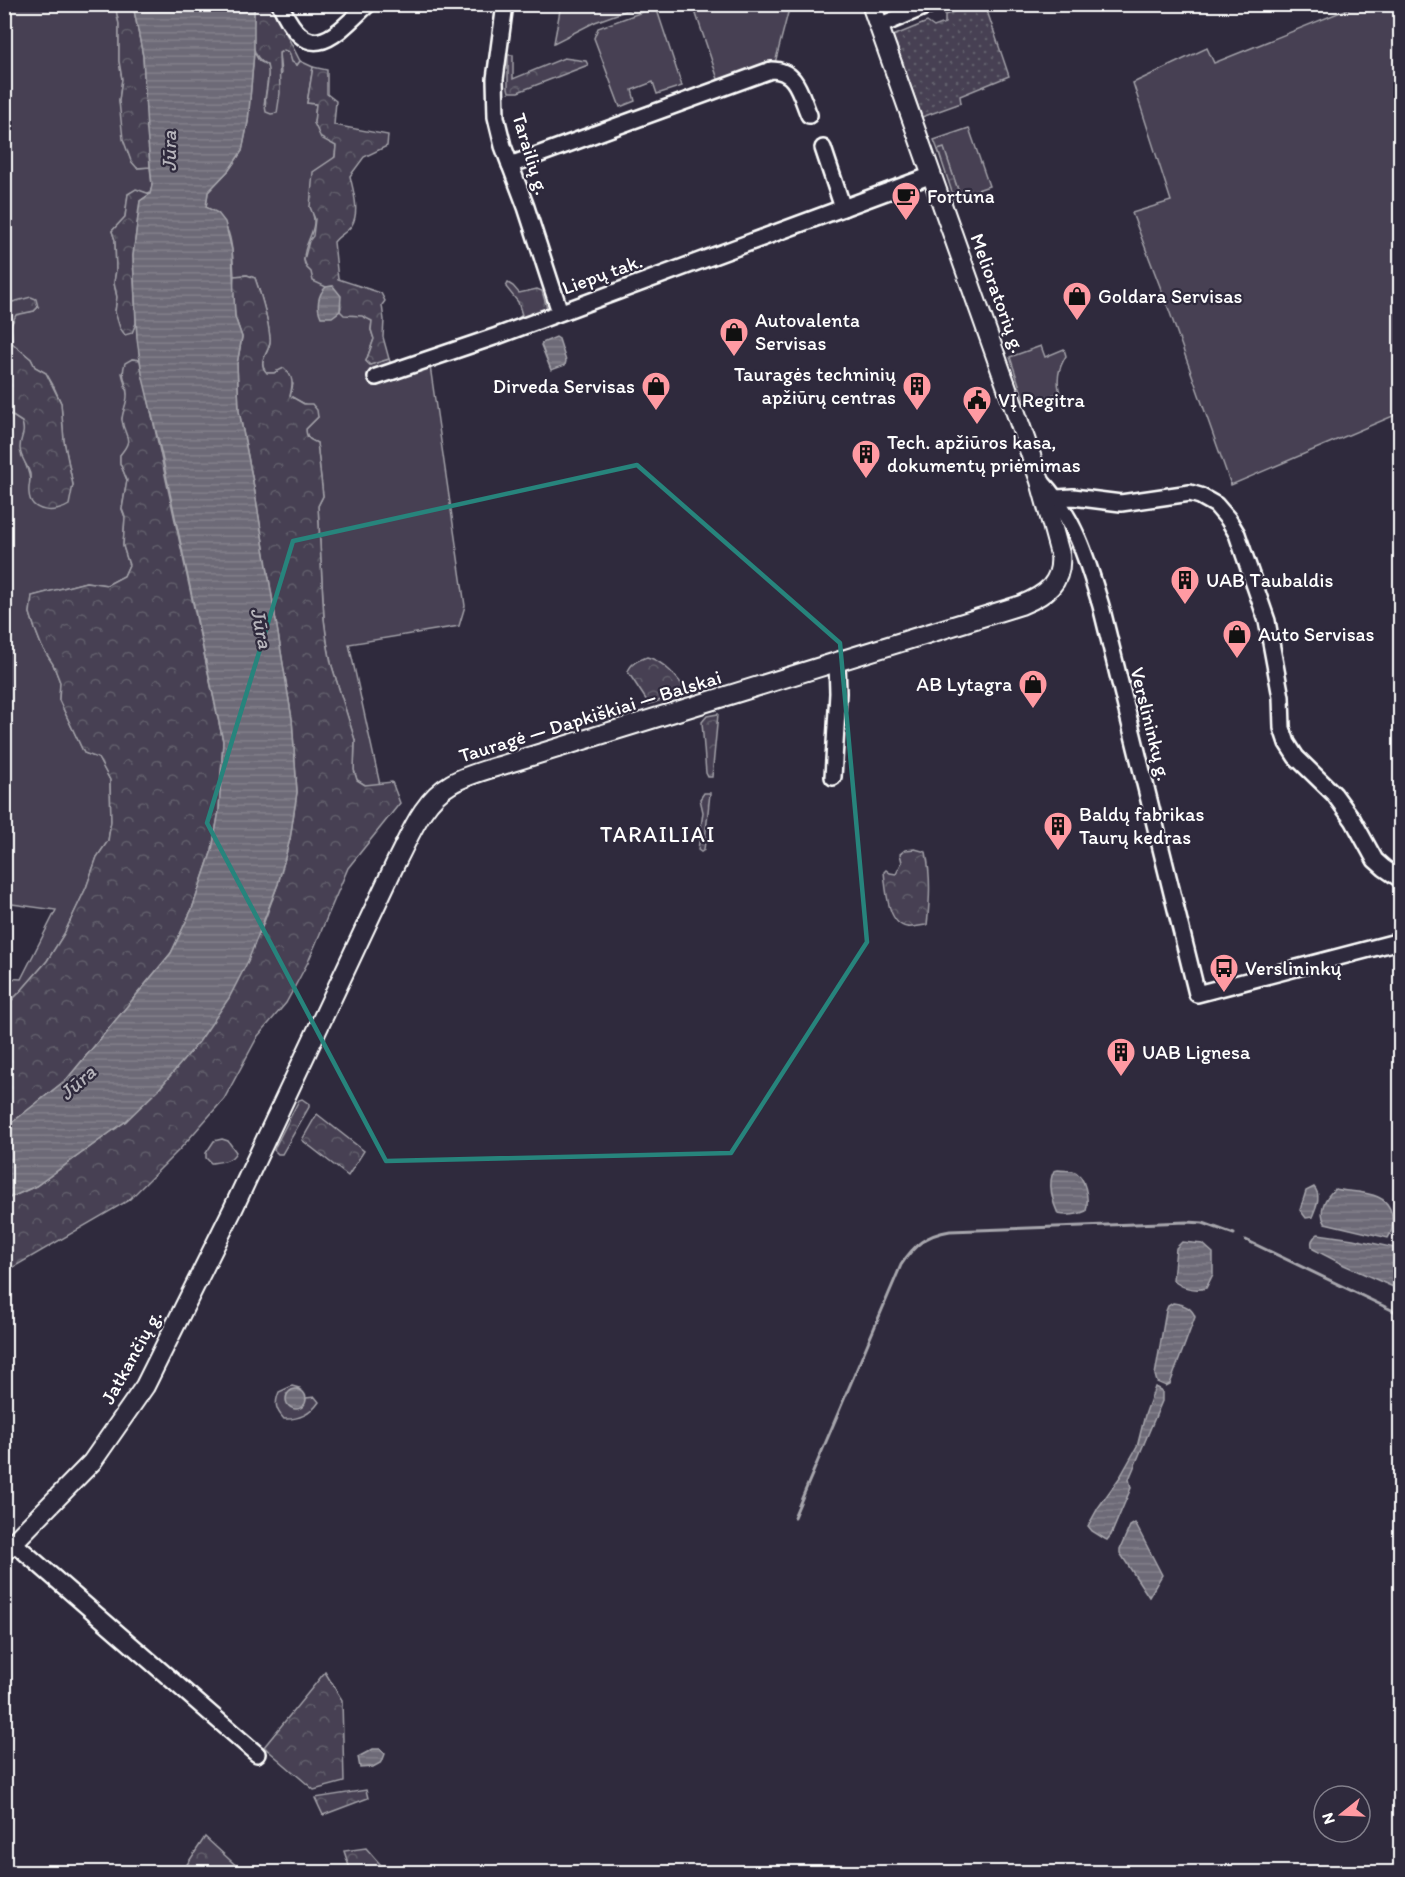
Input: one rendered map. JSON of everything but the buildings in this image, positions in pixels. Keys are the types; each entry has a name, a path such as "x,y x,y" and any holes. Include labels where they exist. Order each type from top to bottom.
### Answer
{"main road":[{"name":"Melioratorių g.","path":"871,4 1040,481 1056,535 1061,560 1059,574 1055,584 1043,595"},
{"name":"Tauragė — Dapkiškiai — Balskai","path":"258,1157 397,860 423,811 452,783 509,763 1021,605 1043,595"},
{"name":"Jatkančių g.","path":"9,1548 92,1462 145,1386 258,1157"}],"street":[{"path":"280,4 292,27 303,38 313,42 322,42 333,36 368,4"},
{"name":"Tarailių g.","path":"505,4 494,98 499,132 560,312"},
{"path":"879,26 931,4"},
{"path":"510,165 771,70 788,73 809,115"},
{"path":"823,148 843,208"},
{"name":"Liepų tak.","path":"376,378 932,175"},
{"name":"Verslininkų g.","path":"1040,481 1056,498 1078,536 1101,606 1197,994 1401,941"},
{"path":"1056,498 1073,496 1120,503 1190,493 1216,505 1237,534 1268,621 1281,698 1282,728 1287,743 1296,757 1334,794 1353,820 1376,860 1401,879"},
{"path":"833,777 838,693 837,663"},
{"path":"9,1548 257,1754"}],"highlighted area":[{"path":"637,465 840,643 867,942 731,1153 386,1161 207,823 293,541"}],"green space":[{"path":"561,4 642,5 595,22 554,43"},
{"path":"972,4 985,5 1009,76 960,96 961,103 922,117 893,36 927,22 934,27 945,23 945,15"},
{"path":"5,5 115,5 119,24 119,61 122,79 119,101 122,119 137,168 150,167 152,185 150,194 136,190 128,194 125,217 112,231 115,240 114,283 117,297 115,312 132,332 136,323 140,360 132,359 122,373 128,397 122,419 129,436 128,445 120,455 120,463 127,480 122,509 125,517 123,546 129,565 124,576 107,585 86,582 32,596 30,613 42,647 53,664 60,682 59,700 84,753 98,758 110,780 111,821 108,841 97,857 86,888 64,934 47,961 5,1007 5,978 21,979 56,910 5,903 5,411 22,422 24,433 21,450 30,482 73,485 64,441 61,403 46,373 35,367 31,359 12,343 11,325 16,314 34,311 38,307 11,302 5,304"},
{"path":"115,5 133,5 143,56 150,167 137,168 131,161 123,139 119,101 122,79 119,61 119,24"},
{"path":"254,5 269,5 300,61 297,65 292,62 289,52 284,50 279,53 280,93 277,113 266,112 268,71 267,65 260,60 253,46"},
{"path":"693,5 790,5 774,67 720,85"},
{"path":"1358,5 1400,5 1400,413 1231,485 1132,213 1171,201 1133,83 1207,48 1214,63"},
{"path":"656,7 682,86 657,94 653,82 632,90 635,101 620,107 594,38 598,28"},
{"path":"284,50 290,52 297,65 300,61 313,67 307,103 316,104 314,123 336,146 335,156 310,207 314,222 304,253 304,262 309,270 334,287 357,310 372,321 371,330 374,339 366,361 370,365 389,359 396,378 430,366 465,606 459,626 349,644 380,785 365,785 357,780 354,770 355,740 331,663 327,642 318,506 323,496 317,443 309,438 306,429 318,417 305,404 290,396 293,384 277,371 267,373 264,369 263,360 269,348 270,338 255,278 247,275 234,276 232,246 227,228 222,220 206,208 208,192 229,170 242,151 248,122 254,52 259,61 267,65 269,72 264,105 281,73 279,53"},
{"path":"508,55 513,55 513,79 564,58 586,61 588,65 518,92 509,92"},
{"path":"313,67 327,70 327,94 336,101 334,125 388,135 387,146 364,157 350,176 355,200 354,219 350,227 334,242 338,279 381,293 385,301 382,305 383,337 389,359 370,365 366,361 374,339 371,330 372,321 362,316 344,315 340,311 341,307 333,286 326,287 313,281 304,260 309,241 313,236 315,219 310,207 313,172 335,157 336,146 321,138 314,123 316,104 307,103"},
{"path":"969,128 989,186 960,196 944,149 938,150 934,140"},
{"path":"944,148 960,196 954,198 938,150"},
{"path":"136,189 150,194 140,201 133,256 136,323 132,333 125,335 115,312 117,297 114,283 115,240 112,231 125,217 128,194"},
{"path":"247,275 255,278 268,323 270,343 263,360 264,369 267,373 274,373 284,368 290,374 292,381 290,396 304,404 312,404 317,410 318,417 306,429 309,438 317,443 323,496 318,506 324,619 331,663 355,740 354,770 357,780 365,785 392,782 400,803 348,868 308,962 286,1003 258,1036 224,1099 180,1149 129,1200 5,1272 4,1200 36,1186 126,1121 229,997 263,925 278,884 290,839 297,792 292,719 254,487 239,411 237,364 242,337 235,317 233,290 234,276"},
{"path":"508,283 519,293 537,289 542,291 547,308 545,313 510,324 522,315 518,302 506,287"},
{"path":"31,297 36,299 38,307 34,311 16,315 11,325 12,343 31,359 35,367 46,373 61,403 64,441 73,485 69,505 57,510 44,510 30,500 30,474 20,452 22,422 5,411 5,304"},
{"path":"1041,346 1045,357 1064,349 1066,356 1058,378 1060,393 1025,403 1010,357"},
{"path":"132,359 140,360 223,741 219,811 212,850 192,909 171,953 67,1079 5,1128 5,1007 47,961 64,934 86,888 97,857 108,841 111,821 110,780 98,758 84,753 59,700 60,682 53,664 42,647 30,613 32,596 86,582 107,585 124,576 129,565 123,546 125,517 122,509 127,480 120,463 120,455 128,441 122,420 127,396 124,368 125,363"},
{"path":"647,657 659,662 670,671 686,692 649,704 628,672 633,664"},
{"path":"718,714 712,777 708,777 702,722 707,716"},
{"path":"704,793 710,793 704,850 701,852 698,850 703,812 700,799"},
{"path":"915,849 926,852 928,861 927,925 907,927 900,924 891,912 884,872 886,870 896,874 902,862 900,854 905,850"},
{"path":"302,1099 309,1104 309,1107 282,1154 278,1154 274,1150 275,1147 299,1100"},
{"path":"317,1114 364,1151 348,1176 302,1140"},
{"path":"222,1139 228,1141 236,1152 228,1160 211,1163 206,1158 206,1153 214,1141"},
{"path":"292,1386 299,1388 287,1394 305,1401 306,1398 315,1397 319,1402 304,1415 284,1419 277,1407 277,1396 279,1392"},
{"path":"325,1672 342,1700 344,1782 314,1790 264,1747"},
{"path":"366,1790 368,1798 323,1815 315,1798"},
{"path":"205,1837 243,1872 182,1872"},
{"path":"366,1848 387,1872 366,1872 361,1869 351,1872 344,1851"}],"water":[{"name":"Jūra","path":"133,5 254,5 254,52 248,122 242,151 229,170 208,192 206,207 218,213 225,222 232,250 235,317 242,337 237,364 239,411 254,487 292,719 297,792 290,839 278,884 248,961 229,998 199,1042 159,1089 126,1121 36,1186 5,1200 5,1128 67,1079 171,953 192,909 212,850 219,811 223,741 162,456 142,374 137,339 133,256 140,201 150,194 152,185 143,56"},
{"path":"333,286 341,296 340,311 332,317 321,317 318,305 320,297 326,287"},
{"path":"556,337 559,339 566,361 565,365 551,370 541,345"},
{"path":"1054,1171 1073,1171 1081,1177 1087,1195 1086,1211 1072,1215 1058,1214 1051,1181"},
{"path":"1314,1187 1318,1194 1318,1202 1312,1217 1306,1218 1300,1210 1306,1191"},
{"path":"1335,1189 1368,1194 1383,1200 1390,1209 1393,1221 1388,1238 1325,1223 1322,1209 1328,1196"},
{"path":"1318,1234 1400,1249 1400,1290 1313,1249 1312,1240"},
{"path":"1182,1242 1203,1244 1213,1253 1213,1274 1206,1288 1188,1288 1173,1280 1176,1248"},
{"path":"1173,1303 1187,1307 1195,1317 1170,1384 1166,1386 1157,1382 1155,1375 1166,1311"},
{"path":"1155,1387 1162,1391 1162,1401 1129,1479 1131,1488 1107,1540 1088,1526 1137,1447"},
{"path":"292,1389 300,1389 306,1395 306,1403 300,1409 292,1409 286,1403 286,1395"},
{"path":"1135,1523 1162,1575 1149,1597 1120,1553 1130,1526"},
{"path":"373,1749 380,1749 385,1754 382,1762 373,1767 360,1768 358,1757"}],"waterway":[{"path":"794,1517 901,1265 911,1252 927,1238 950,1231 1187,1222 1203,1223 1234,1234"},
{"path":"1246,1240 1400,1314"}],"place":[{"name":"Fortūna","path":"906,222"},
{"name":"Goldara Servisas","path":"1077,322"},
{"name":"Autovalenta Servisas","path":"734,358"},
{"name":"Dirveda Servisas","path":"656,412"},
{"name":"Tauragės techninių apžiūrų centras","path":"917,412"},
{"name":"VĮ Regitra","path":"977,426"},
{"name":"Tech. apžiūros kasa, dokumentų priėmimas","path":"866,480"},
{"name":"UAB Taubaldis","path":"1185,606"},
{"name":"Auto Servisas","path":"1237,660"},
{"name":"AB Lytagra","path":"1033,710"},
{"name":"Baldų fabrikas Taurų kedras","path":"1058,852"},
{"name":"Verslininkų","path":"1224,994"},
{"name":"UAB Lignesa","path":"1121,1078"}],"district":[{"name":"TARAILIAI","path":"658,834"}]}
